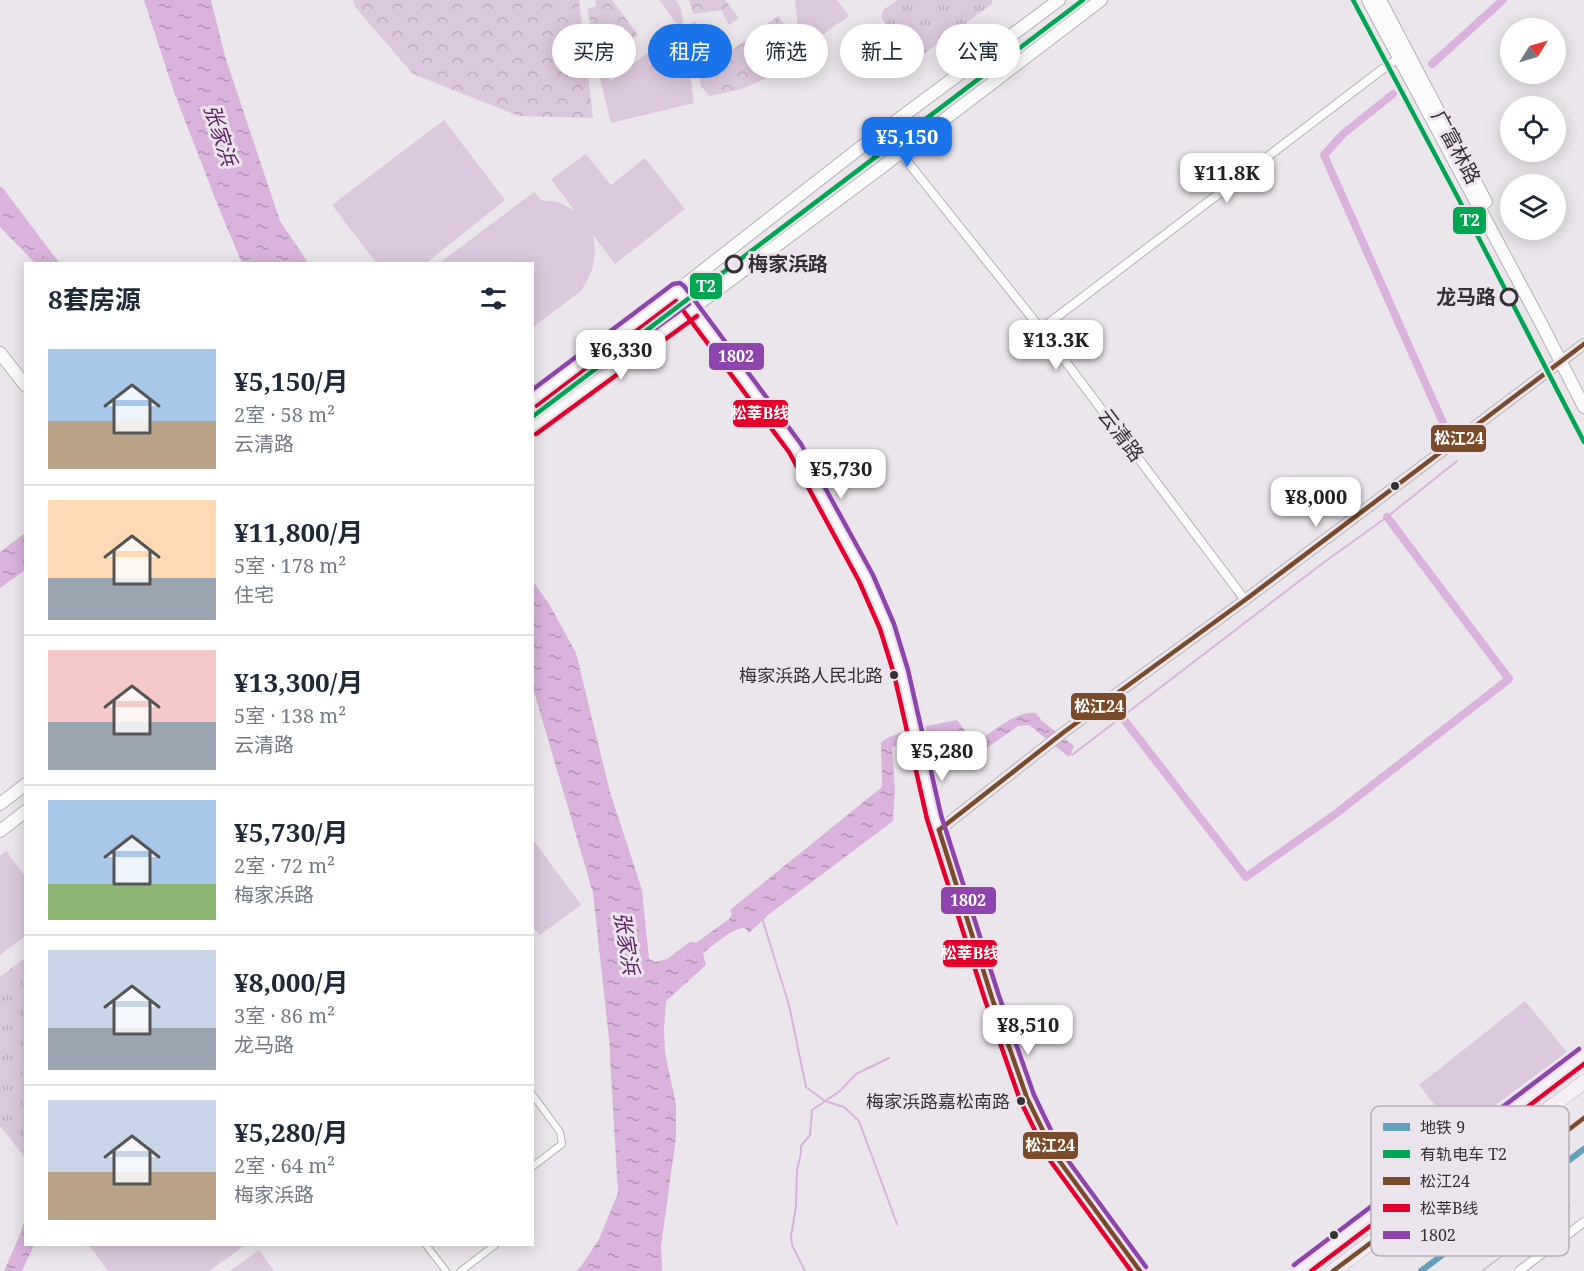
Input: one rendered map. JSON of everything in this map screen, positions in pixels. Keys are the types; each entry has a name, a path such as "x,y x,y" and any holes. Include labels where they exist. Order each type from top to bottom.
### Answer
{"main road":[{"path":"534,399 678,291 883,131 1059,0"},
{"path":"534,427 693,310 1101,0"},
{"name":"广富林路","path":"1368,0 1564,359 1584,389"},
{"name":"广富林路","path":"1380,0 1564,359 1584,407"},
{"path":"678,291 795,448 866,578 887,626 915,727 934,817 992,999 1027,1098 1055,1155 1140,1271"},
{"path":"0,353 24,383"},
{"path":"0,804 24,786"},
{"path":"0,831 24,813"},
{"path":"1517,1106 1584,1055"},
{"path":"1552,1106 1584,1082"},
{"path":"1299,1271 1371,1216"},
{"path":"1334,1271 1371,1243"}],"street":[{"path":"1041,329 1399,58"},
{"name":"云清路","path":"883,131 1041,329 1245,600"},
{"path":"939,830 1065,732 1245,600 1584,344"},
{"path":"534,1097 560,1132 562,1144 534,1165"},
{"path":"1569,1233 1584,1221"},
{"path":"427,1246 446,1271"},
{"path":"461,1271 494,1246"},
{"path":"1519,1271 1538,1256"}],"green space":[{"path":"353,0 579,0 582,24 552,24 552,78 588,78 593,118 519,116 413,74 355,7"},
{"path":"595,0 612,0 630,24 591,24 587,9 596,6"},
{"path":"659,0 676,0 681,8 683,24 677,24"},
{"path":"689,0 725,0 739,18 728,24 721,10 693,14"},
{"path":"795,0 837,0 849,16 828,31 828,24 798,24"},
{"path":"897,0 992,0 992,4 965,24 936,24 936,45 924,54 924,24 886,24 881,17 883,10"},
{"path":"778,16 784,24 767,24"},
{"path":"744,41 744,78 766,78 742,89 709,96 701,86 700,78 732,78 732,50"},
{"path":"648,53 648,78 691,78 694,103 611,123 600,78 609,78 611,81 615,78 636,78 636,62"},
{"path":"444,120 505,200 428,262 375,262 332,205"},
{"path":"586,154 611,185 645,158 685,209 615,264 593,235 595,251 593,264 581,291 534,326 534,262 441,262 534,192 541,200 558,202 574,210 551,179"},
{"path":"534,843 581,905 540,935 534,928"},
{"path":"6,851 24,875 24,937 0,955 0,856"},
{"path":"24,959 24,1157 0,1126 0,977"},
{"path":"1525,1001 1567,1052 1494,1106 1436,1106 1419,1085"},
{"path":"90,1246 244,1246 209,1271 108,1271"},
{"path":"259,1250 274,1271 230,1271"}],"water":[{"name":"张家浜","path":"144,0 211,0 225,56 280,221 308,262 242,262 174,92"},
{"path":"0,194 51,262 34,262 0,227"},
{"path":"24,534 24,571 0,588 0,552"},
{"name":"张家浜","path":"534,583 549,604 576,653 610,792 642,890 649,959 655,962 667,959 690,942 696,943 729,919 732,914 730,910 882,787 881,743 886,739 905,732 957,720 975,744 1012,719 1028,713 1036,713 1042,721 1074,746 1069,757 1029,725 1018,726 971,759 950,731 892,747 895,790 893,821 768,915 749,933 745,928 735,930 703,953 706,965 666,1001 665,1053 676,1104 676,1137 661,1246 662,1271 576,1271 599,1239 618,1193 609,1039 593,893 534,691"},
{"path":"24,1222 24,1246 34,1246 22,1271 4,1271"}],"waterway":[{"path":"1432,64 1503,0"},
{"path":"1393,94 1343,134 1324,155 1444,425"},
{"path":"0,191 53,262"},
{"path":"1069,751 1072,755 1323,563 1387,517 1457,461"},
{"path":"1122,717 1246,877 1334,815 1509,679 1387,517"},
{"path":"762,918 789,1005 806,1087 825,1101 844,1107 859,1121 897,1224"},
{"path":"805,1271 792,1245 791,1236 796,1207 797,1170 801,1146 810,1135 812,1110 840,1091 856,1074 889,1058"}],"tram line":[{"name":"T2","path":"534,415 1083,0"},
{"name":"T2","path":"1353,0 1584,442"},
{"path":"1482,1271 1502,1256"}],"metro line":[{"name":"9","path":"1569,1160 1584,1149"},
{"name":"9","path":"1421,1271 1441,1256"}],"transit line":[{"name":"1802","path":"534,388 673,284 680,283 801,444 873,575 894,624 908,670 941,815 999,996 1034,1095 1061,1151 1146,1267"},
{"name":"松莘B线","path":"537,406 676,301 789,452 859,581 880,629 894,674 927,819 985,1000 1020,1100 1049,1159 1131,1271"},
{"name":"1802","path":"534,417 689,304"},
{"name":"松莘B线","path":"536,434 697,316"},
{"name":"松江24","path":"939,830 1064,732 1245,600 1584,344"},
{"name":"松江24","path":"939,830 992,998 1027,1098 1055,1155 1140,1271"},
{"name":"1802","path":"1504,1106 1579,1049"},
{"name":"松莘B线","path":"1529,1106 1584,1064"},
{"name":"松江24","path":"1569,1129 1584,1118"},
{"name":"1802","path":"1294,1265 1371,1207"},
{"name":"松莘B线","path":"1311,1271 1371,1226"},
{"name":"松江24","path":"1333,1271 1371,1243"}],"place":[{"name":"梅家浜路","path":"734,264"},
{"name":"龙马路","path":"1509,297"},
{"name":"梅家浜路人民北路","path":"894,675"},
{"name":"梅家浜路嘉松南路","path":"1021,1101"}]}
